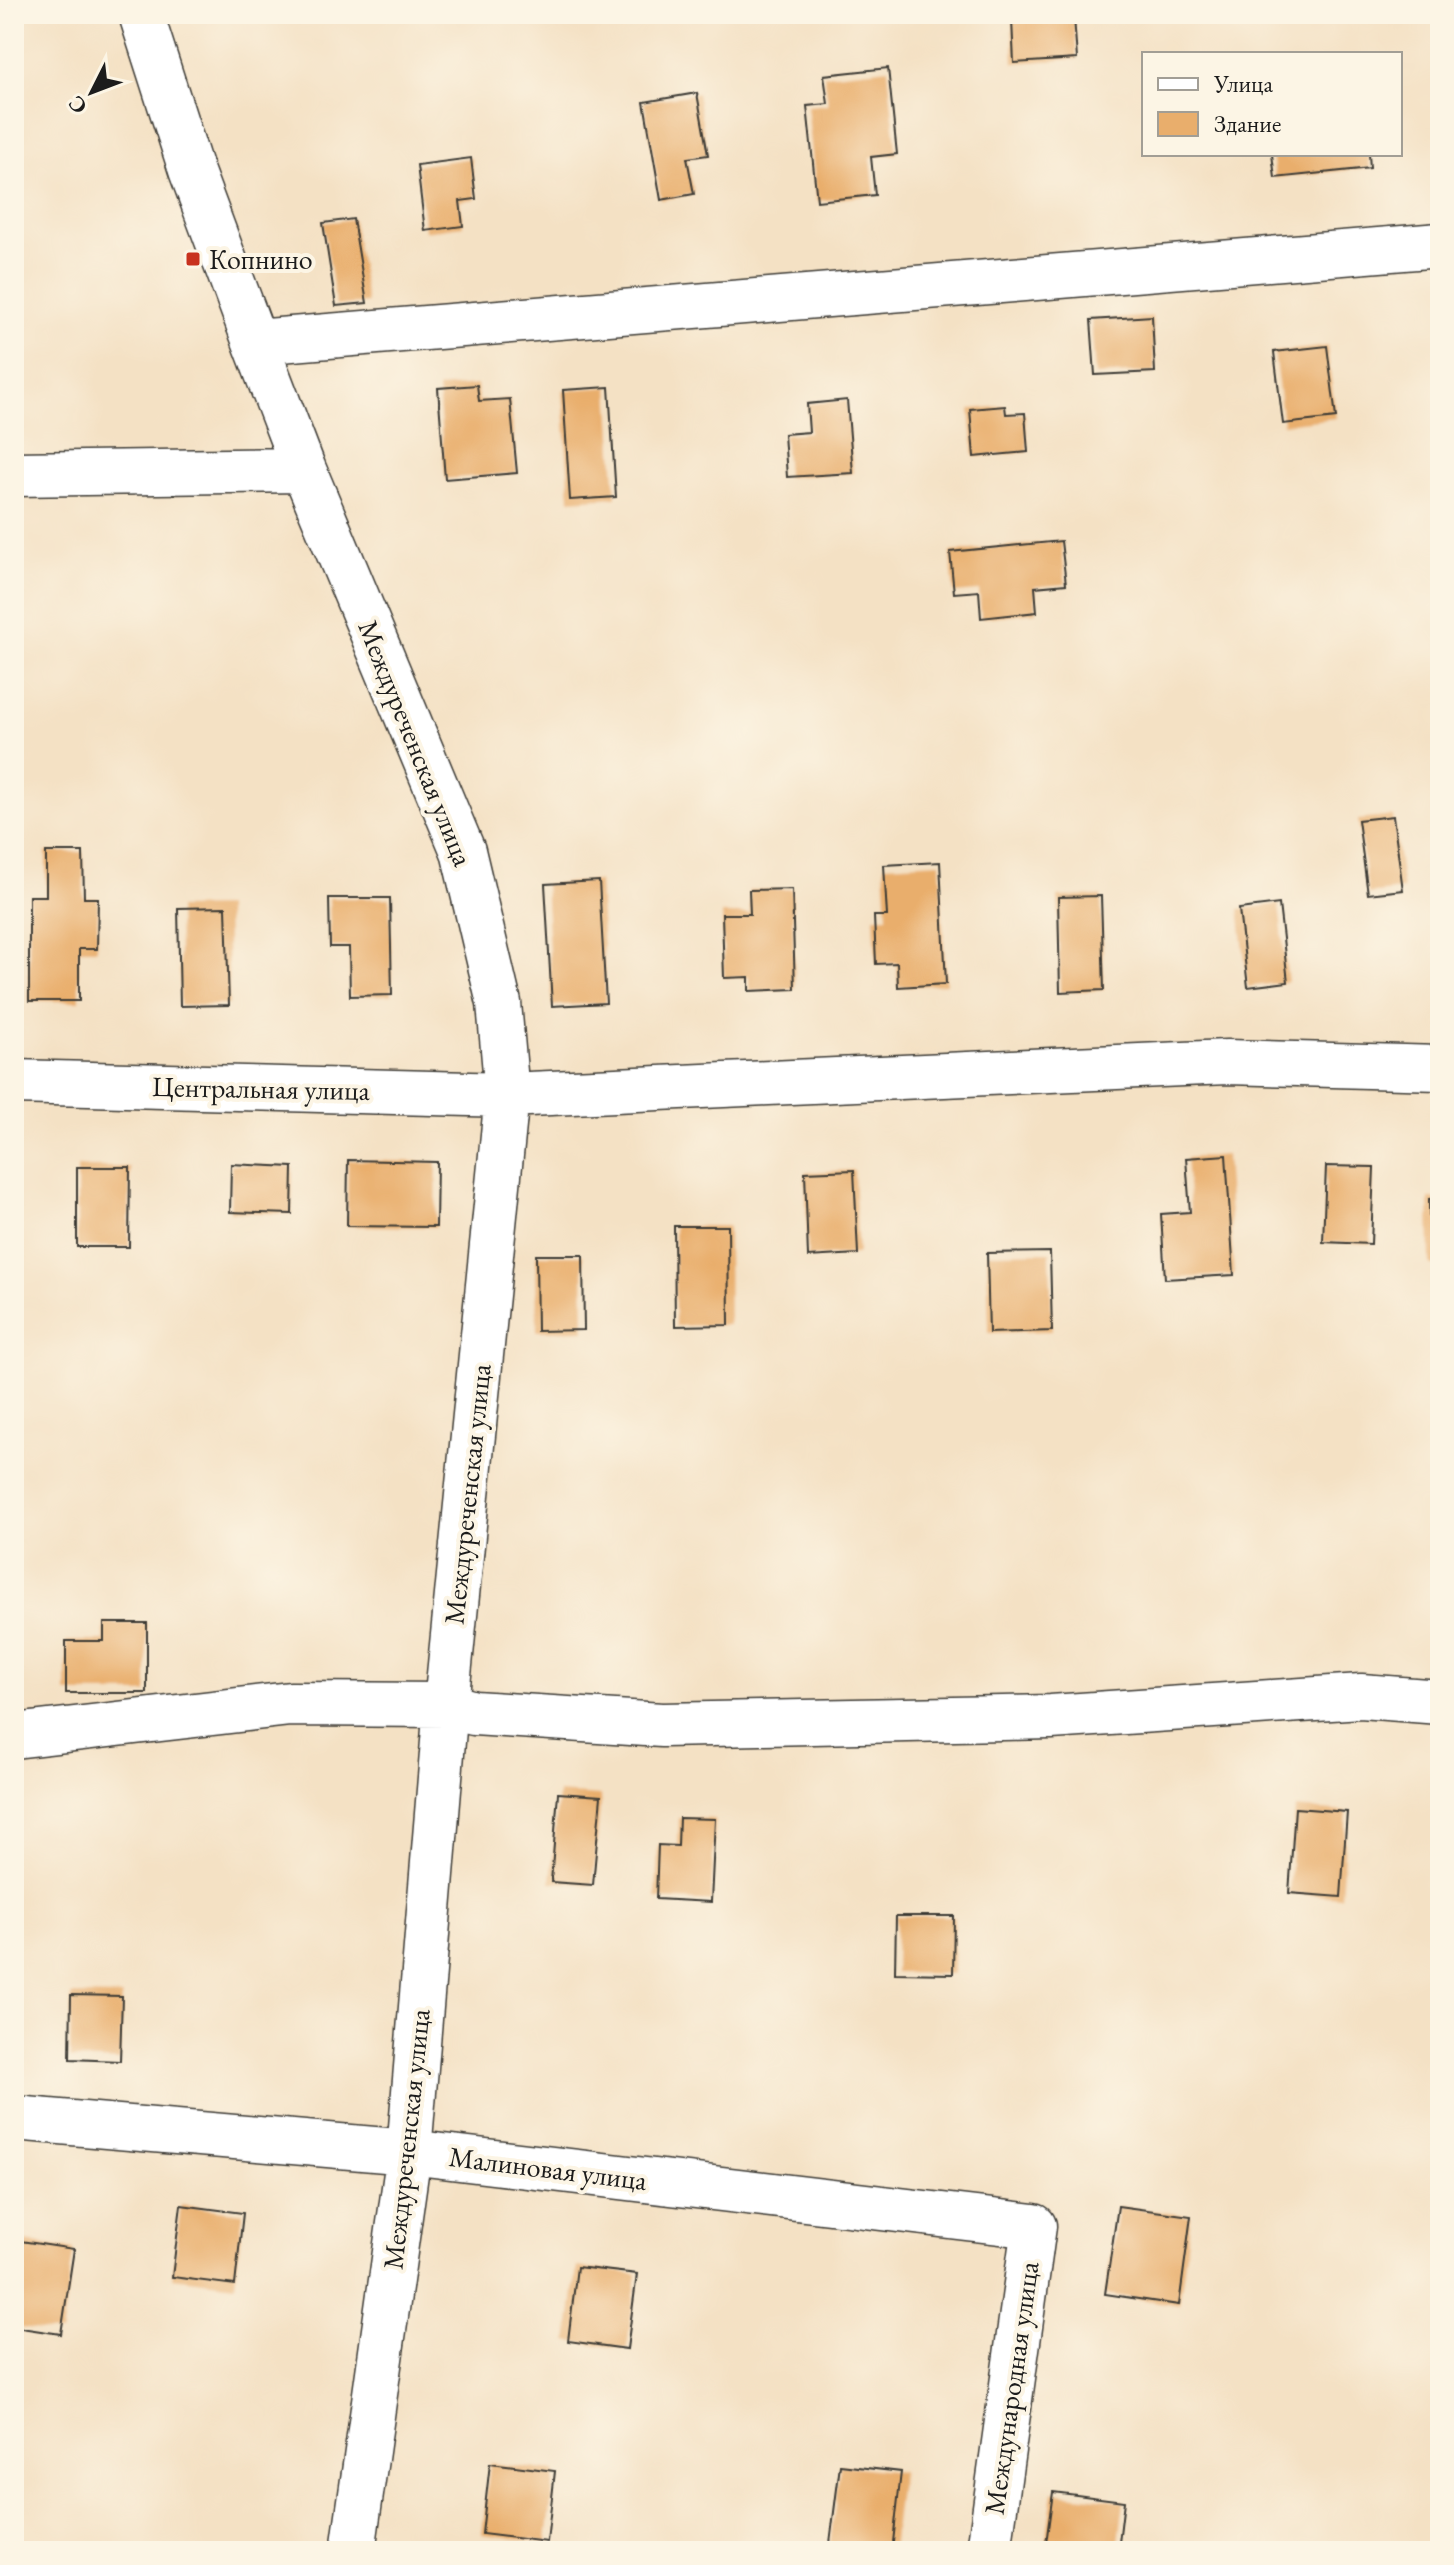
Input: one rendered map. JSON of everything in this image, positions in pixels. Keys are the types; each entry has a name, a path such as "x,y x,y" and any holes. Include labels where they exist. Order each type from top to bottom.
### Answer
{"street":[{"name":"Междуреченская улица","path":"141,14 191,170 304,470 463,851 499,1003 507,1095 446,1705 409,2152 353,2551"},
{"path":"255,342 1440,245"},
{"path":"14,474 304,470"},
{"name":"Центральная улица","path":"14,1082 507,1095 1227,1062 1440,1068"},
{"path":"14,1736 290,1704 446,1705 474,1713 662,1725 1051,1717 1361,1696 1440,1702"},
{"name":"Малиновая улица","path":"14,2118 409,2152 1034,2226"},
{"name":"Международная улица","path":"989,2551 1034,2226"}],"building":[{"path":"1074,17 1077,59 1014,63 1012,20"},
{"path":"888,68 897,154 871,157 875,195 817,201 807,106 828,104 824,75"},
{"path":"697,93 708,155 687,158 694,194 661,200 644,102"},
{"path":"1272,156 1369,156 1370,168 1275,178"},
{"path":"471,158 476,199 460,201 463,226 425,231 417,165"},
{"path":"353,219 367,303 336,306 323,223"},
{"path":"1152,316 1155,372 1095,375 1091,320"},
{"path":"1327,346 1336,418 1283,424 1274,352"},
{"path":"477,385 479,401 510,399 517,473 445,479 438,388"},
{"path":"609,387 616,497 570,500 563,390"},
{"path":"847,400 853,473 787,477 784,434 809,432 807,404"},
{"path":"1005,406 1006,414 1025,413 1028,452 974,457 970,409"},
{"path":"1061,541 1066,584 1035,587 1037,612 981,618 979,591 954,593 950,552"},
{"path":"1393,816 1403,890 1368,894 1358,820"},
{"path":"46,852 83,852 84,898 98,898 97,949 79,949 79,1001 29,1001 29,896 46,896"},
{"path":"940,862 946,984 898,987 897,963 876,964 874,916 887,916 884,865"},
{"path":"599,881 606,1003 552,1006 545,884"},
{"path":"792,889 795,989 749,991 749,977 724,978 722,914 750,914 749,890"},
{"path":"1101,896 1104,990 1060,992 1058,897"},
{"path":"329,898 390,898 392,995 350,996 349,947 330,947"},
{"path":"1279,904 1288,982 1248,987 1239,909"},
{"path":"226,907 229,1005 180,1006 178,908"},
{"path":"1226,1155 1234,1275 1165,1279 1161,1214 1190,1212 1186,1158"},
{"path":"348,1160 437,1162 436,1227 347,1226"},
{"path":"231,1164 293,1167 292,1214 230,1212"},
{"path":"1326,1166 1374,1167 1371,1244 1323,1242"},
{"path":"77,1167 130,1167 129,1247 77,1247"},
{"path":"854,1170 858,1254 808,1257 805,1172"},
{"path":"1440,1198 1440,1266 1430,1266 1429,1199"},
{"path":"674,1226 728,1226 729,1325 675,1326"},
{"path":"1050,1252 1052,1331 989,1333 987,1253"},
{"path":"536,1255 583,1255 584,1330 537,1331"},
{"path":"104,1623 147,1623 147,1693 66,1693 66,1641 104,1641"},
{"path":"558,1793 601,1796 593,1885 551,1882"},
{"path":"1295,1808 1347,1812 1341,1897 1289,1893"},
{"path":"679,1818 715,1819 711,1902 656,1899 658,1845 678,1846"},
{"path":"896,1916 954,1916 953,1974 895,1973"},
{"path":"71,1995 122,1996 120,2061 70,2059"},
{"path":"181,2205 243,2213 235,2285 172,2277"},
{"path":"1118,2206 1191,2216 1179,2305 1105,2294"},
{"path":"14,2240 74,2249 61,2334 14,2327"},
{"path":"577,2267 637,2274 627,2349 568,2341"},
{"path":"490,2463 555,2471 547,2542 482,2534"},
{"path":"840,2465 901,2472 892,2551 829,2551"},
{"path":"1053,2492 1124,2501 1118,2551 1045,2551"}],"place":[{"name":"Копнино","path":"193,259"}]}
